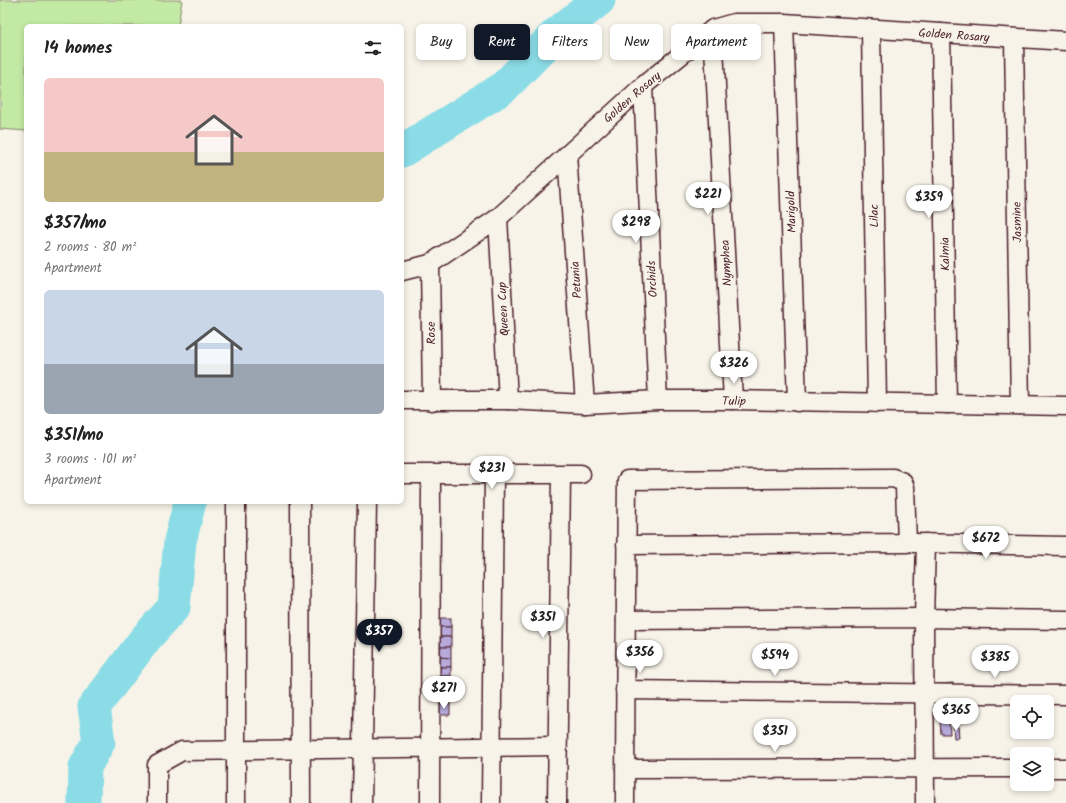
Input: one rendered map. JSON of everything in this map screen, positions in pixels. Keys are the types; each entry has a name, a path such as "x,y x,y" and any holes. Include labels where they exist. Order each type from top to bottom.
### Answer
{"street":[{"name":"Golden Rosary","path":"728,24 734,22 784,23 871,30 1066,41"},
{"name":"Marigold","path":"784,23 797,402"},
{"name":"Lilac","path":"871,30 877,403"},
{"name":"Kalmia","path":"941,33 947,404"},
{"name":"Jasmine","path":"1014,39 1020,405"},
{"name":"Golden Rosary","path":"404,270 430,264 498,218 643,86 675,60"},
{"name":"Nymphea","path":"715,60 733,400"},
{"name":"Orchids","path":"643,86 658,400"},
{"name":"Petunia","path":"567,155 585,404"},
{"name":"Queen Cup","path":"498,218 508,400"},
{"name":"Rose","path":"430,264 432,401"},
{"name":"Tulip","path":"404,400 508,400 585,404 658,400 733,400 1066,406"},
{"path":"404,474 581,474"},
{"path":"491,803 494,474"},
{"path":"430,803 431,475"},
{"path":"557,803 561,475"},
{"path":"624,803 627,480 899,480 905,487 907,543"},
{"path":"236,504 236,803"},
{"path":"300,504 301,803"},
{"path":"362,803 367,504"},
{"path":"925,803 924,618 926,543"},
{"path":"626,545 926,543 1066,546"},
{"path":"626,620 924,618 1066,620"},
{"path":"625,690 1066,695"},
{"path":"157,803 157,765 182,751 557,746"},
{"path":"625,769 1010,768"},
{"path":"1054,768 1066,768"}],"green space":[{"path":"0,0 182,0 178,24 24,24 24,131 0,129"}],"building":[{"path":"439,618 451,618 451,627 439,627"},
{"path":"439,627 451,627 451,637 439,637"},
{"path":"439,637 451,637 451,647 438,647"},
{"path":"438,647 451,647 451,658 438,657"},
{"path":"438,657 451,658 451,667 438,667"},
{"path":"438,667 451,667 451,676 438,676"},
{"path":"438,676 451,676 451,686 438,685"},
{"path":"953,683 953,689 939,691 939,684"},
{"path":"438,685 451,686 451,695 438,695"},
{"path":"438,695 451,695 450,704 438,704"},
{"path":"438,704 450,704 450,715 438,715"},
{"path":"940,720 949,720 950,734 941,734"},
{"path":"953,725 958,725 959,738 954,738"}],"waterway":[{"path":"404,150 503,88 556,34 599,0"},
{"path":"84,803 85,767 99,742 94,707 146,638 174,607 180,541 189,504"}]}
